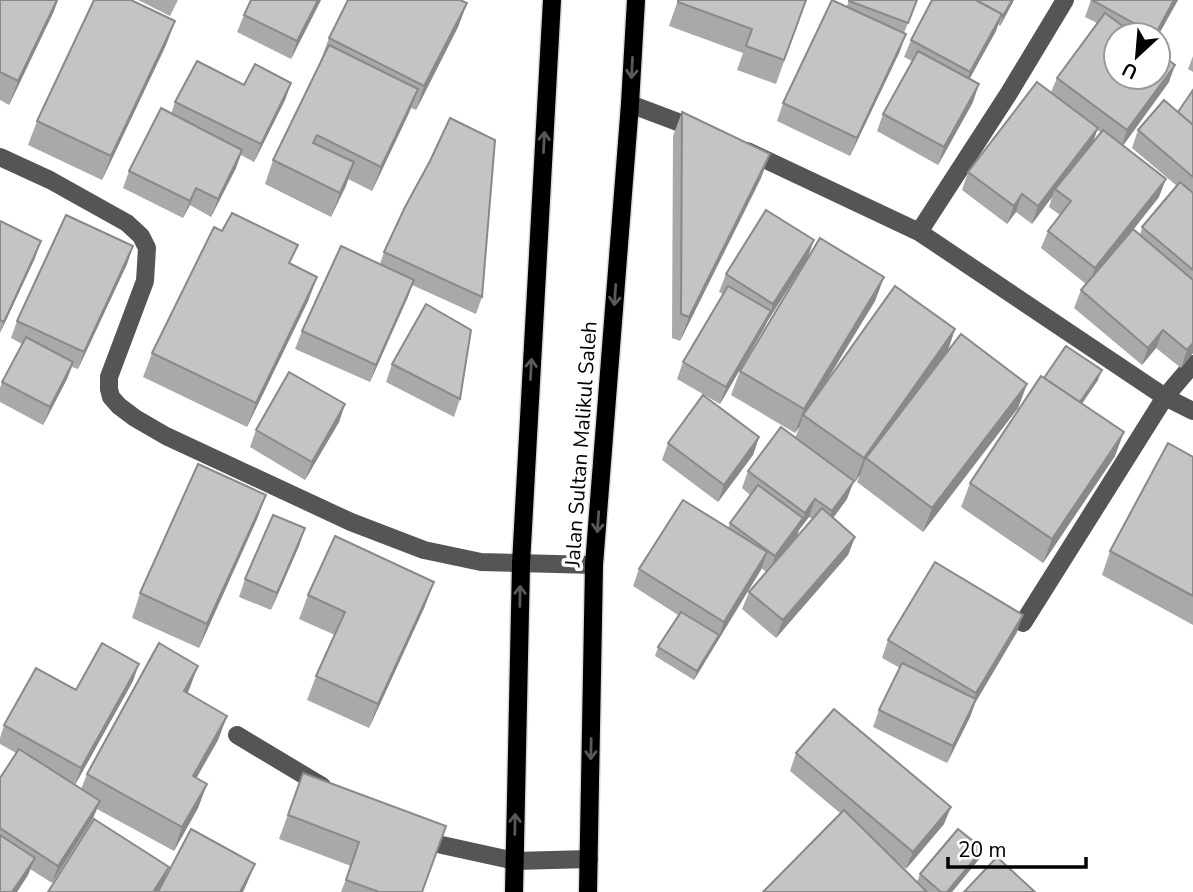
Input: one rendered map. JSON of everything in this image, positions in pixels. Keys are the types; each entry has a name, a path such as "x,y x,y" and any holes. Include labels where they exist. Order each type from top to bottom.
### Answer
{"main road":[{"path":"514,892 521,564 552,0"},
{"name":"Jalan Sultan Malikul Saleh","path":"588,892 594,565 636,0"}],"street":[{"path":"919,232 1009,93 1065,0"},
{"path":"630,104 724,140 919,232 1166,397 1193,411"},
{"path":"0,158 50,180 127,223 141,236 147,248 145,281 109,377 111,397 135,418 166,436 351,522 424,550 481,562 594,565"},
{"path":"1023,624 1166,397 1193,364"},
{"path":"237,735 335,794"},
{"path":"397,830 442,845 515,861 589,859"}],"building":[{"path":"0,0 57,0 18,81 0,72"},
{"path":"94,0 131,0 175,21 111,156 37,121"},
{"path":"251,0 318,0 297,41 244,15"},
{"path":"348,0 460,0 467,3 424,86 329,38"},
{"path":"678,0 806,0 784,60 746,46 752,29"},
{"path":"832,0 906,34 857,138 783,103"},
{"path":"849,0 917,0 908,23"},
{"path":"932,0 976,0 1002,14 970,72 911,40"},
{"path":"976,0 1012,0 1003,16"},
{"path":"1092,0 1174,0 1163,21 1130,21"},
{"path":"1105,13 1116,21 1102,21 1102,91 1156,91 1127,130 1057,78"},
{"path":"329,45 418,89 381,167 317,135 313,143 354,162 340,193 273,160"},
{"path":"918,51 979,84 944,147 883,114"},
{"path":"197,61 244,85 255,64 291,83 261,144 175,102"},
{"path":"1037,82 1098,128 1038,206 1022,194 1014,206 968,172"},
{"path":"1193,90 1193,125 1178,112"},
{"path":"1164,100 1193,125 1193,177 1138,130"},
{"path":"161,108 242,150 218,199 196,188 190,201 129,171"},
{"path":"682,112 770,154 689,317 681,314"},
{"path":"450,118 495,140 482,297 384,252"},
{"path":"1103,130 1166,179 1095,268 1048,231 1071,201 1055,189"},
{"path":"1180,182 1193,193 1193,270 1142,227"},
{"path":"766,210 814,240 773,304 726,274"},
{"path":"232,213 298,245 289,263 317,277 256,403 152,353 214,227 222,231"},
{"path":"66,215 133,246 84,352 17,321"},
{"path":"0,221 41,241 4,322 0,320"},
{"path":"1133,229 1193,280 1193,343 1187,350 1163,330 1148,348 1081,290"},
{"path":"820,238 884,277 804,409 740,371"},
{"path":"341,246 414,280 376,365 302,331"},
{"path":"728,286 771,311 726,387 683,362"},
{"path":"895,286 955,329 864,458 803,415"},
{"path":"426,304 471,330 460,399 392,364"},
{"path":"961,334 1027,384 932,508 866,458"},
{"path":"26,337 73,362 50,407 2,382"},
{"path":"1066,346 1102,370 1080,402 1044,378"},
{"path":"289,372 345,404 312,462 256,430"},
{"path":"1041,376 1124,432 1052,539 970,483"},
{"path":"703,395 759,437 724,485 668,443"},
{"path":"781,427 854,481 832,511 815,499 805,513 748,471"},
{"path":"1168,443 1193,457 1193,596 1110,551"},
{"path":"198,464 266,495 207,624 140,593"},
{"path":"758,485 803,518 775,556 730,523"},
{"path":"683,500 767,552 724,622 639,569"},
{"path":"822,508 855,537 783,620 749,592"},
{"path":"273,515 305,528 277,593 245,579"},
{"path":"335,536 434,582 378,704 316,676 345,612 308,595"},
{"path":"935,562 1023,615 976,693 888,640"},
{"path":"681,612 719,635 697,671 658,647"},
{"path":"102,643 139,664 81,768 4,725 36,668 76,690"},
{"path":"159,643 198,666 184,691 227,716 193,776 207,784 182,827 87,774"},
{"path":"902,663 976,699 953,746 879,710"},
{"path":"834,709 951,807 913,852 796,753"},
{"path":"19,749 100,801 58,866 0,828 0,778"},
{"path":"303,773 446,826 422,892 379,892 346,880 359,842 288,815"},
{"path":"844,810 927,892 763,892"},
{"path":"94,819 169,867 153,892 48,892"},
{"path":"191,829 255,864 240,892 158,892"},
{"path":"958,829 983,849 947,892 941,892 920,874"},
{"path":"0,835 35,858 12,892 0,892"},
{"path":"997,857 1035,892 964,892"}]}
